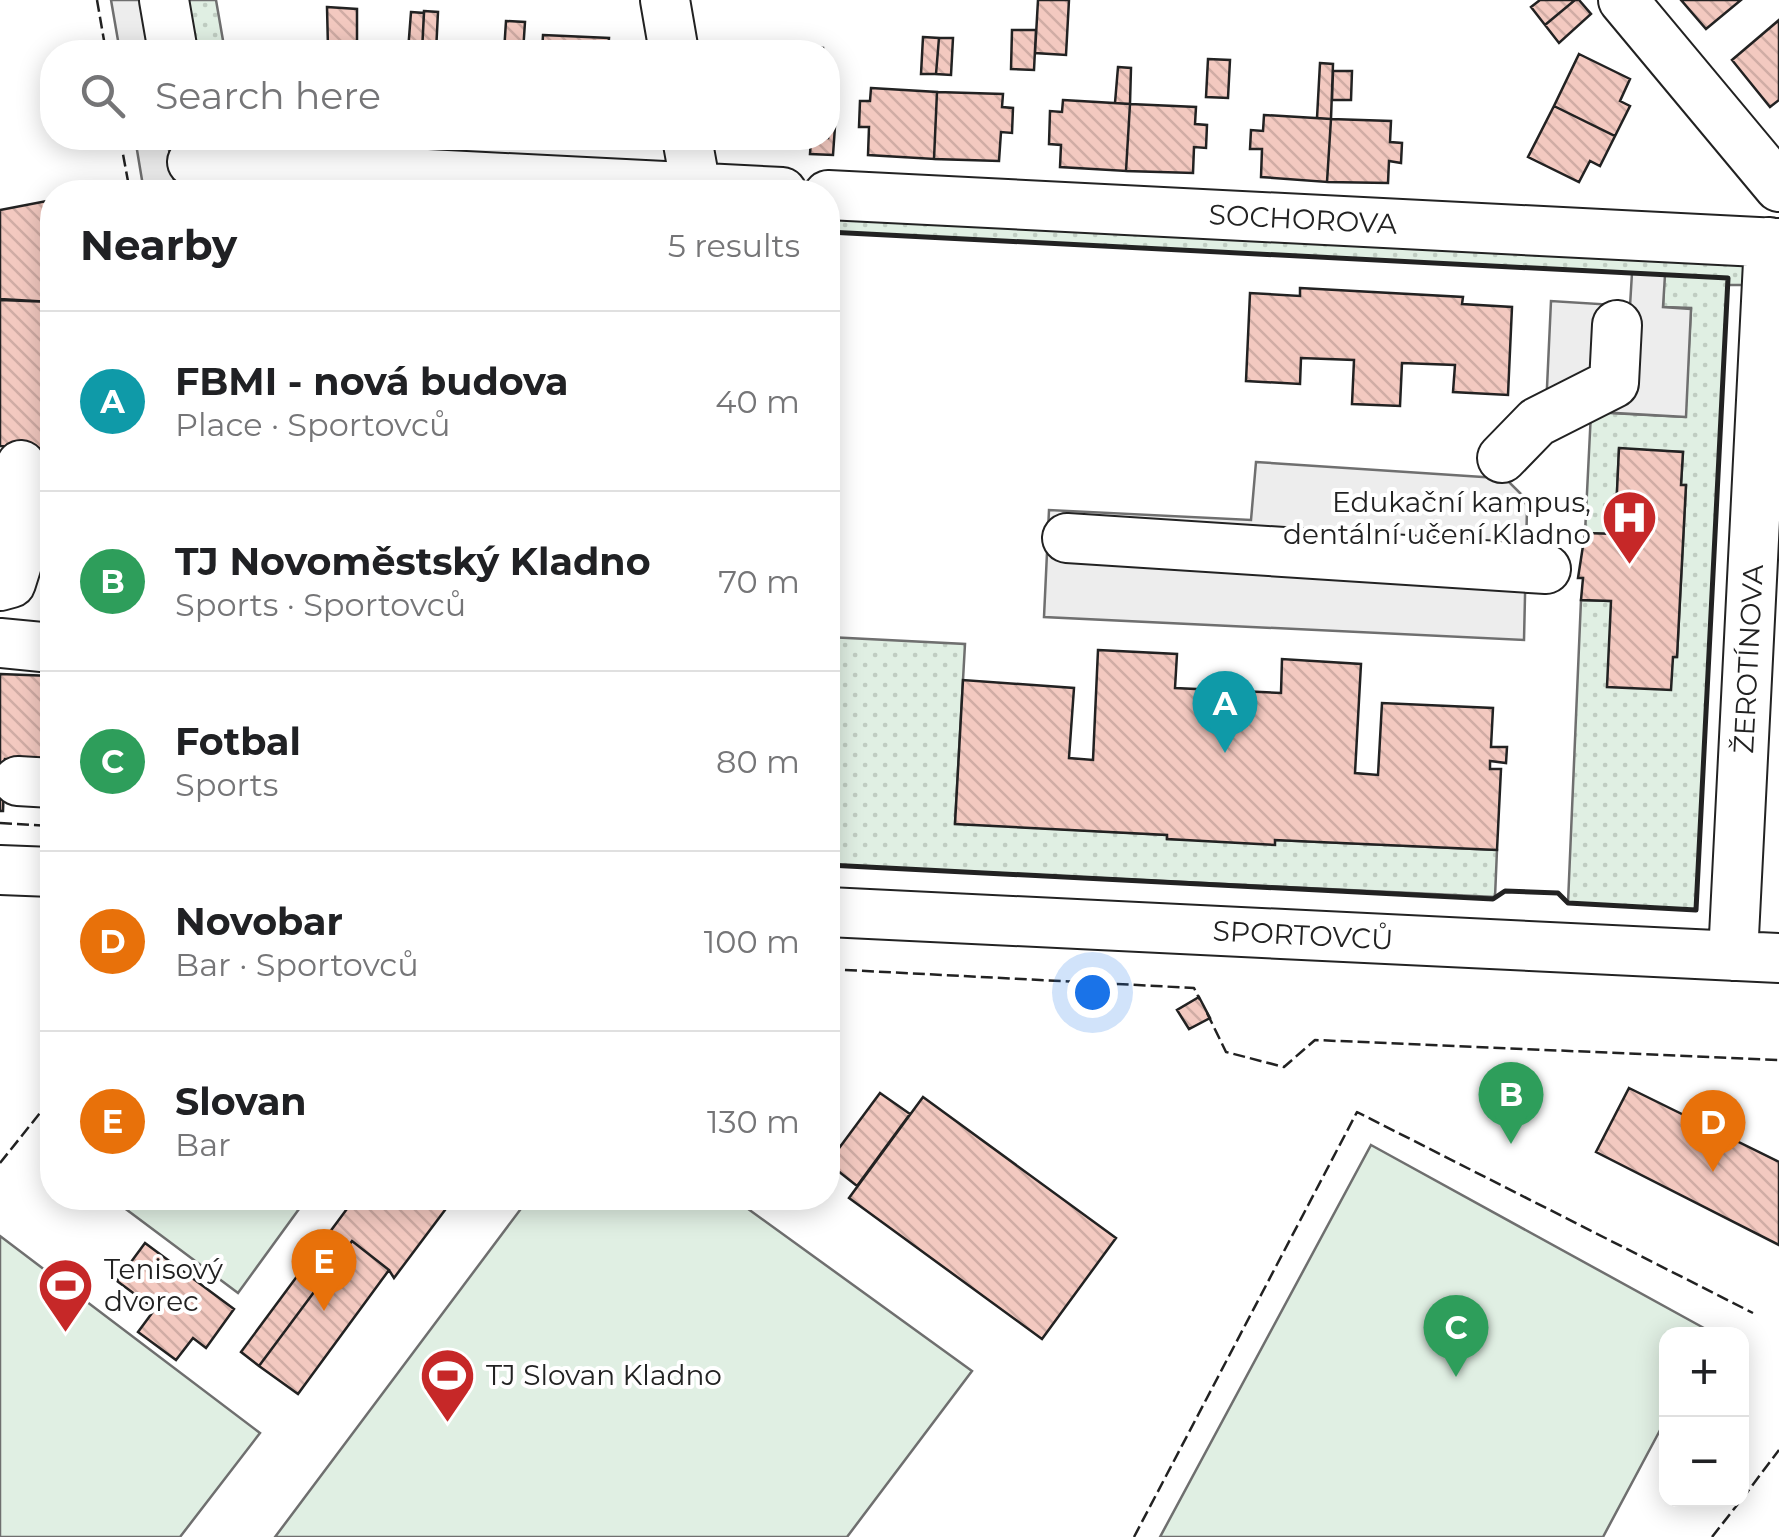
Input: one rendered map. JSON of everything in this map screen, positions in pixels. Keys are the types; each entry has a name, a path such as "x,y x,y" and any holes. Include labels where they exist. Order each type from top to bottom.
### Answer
{"street":[{"path":"164,0 171,40"},
{"path":"665,0 672,40"},
{"path":"1623,0 1779,186"},
{"path":"690,150 695,180"},
{"path":"192,164 528,180"},
{"name":"SOCHOROVA","path":"840,196 1774,243"},
{"name":"ŽEROTÍNOVA","path":"1756,957 1774,243"},
{"path":"1502,458 1537,422 1614,383 1617,325"},
{"path":"0,586 12,583 17,564 24,465"},
{"path":"1067,538 1546,569"},
{"path":"0,643 40,647"},
{"path":"0,870 40,872"},
{"name":"SPORTOVCŮ","path":"840,913 1756,957"}],"green space":[{"path":"184,0 216,0 223,40 191,40"},
{"path":"840,214 1738,261 1746,267 1752,285 1728,285 1696,910 1568,903 1581,600 1611,601 1677,657 1686,486 1681,485 1683,452 1619,449 1615,534 1585,533 1591,412 1685,417 1691,308 1663,307 1664,275 840,233"},
{"path":"840,638 965,644 955,823 1167,835 1167,839 1497,850 1495,897 840,866"},
{"path":"1371,1145 1702,1327 1659,1327 1659,1432 1603,1537 1160,1537"},
{"name":"Tenisový dvorec","path":"127,1210 298,1210 238,1293"},
{"path":"520,1210 750,1210 972,1371 847,1537 275,1537"},
{"name":"Tenisový dvorec","path":"0,1236 260,1433 180,1537 0,1537"}],"shaded area":[{"path":"111,0 144,0 151,40 118,40"},
{"path":"137,150 169,150 174,180 142,180"},
{"path":"1632,273 1665,275 1663,307 1691,309 1686,417 1546,409 1551,301 1630,306"},
{"path":"1256,462 1508,481 1524,497 1527,508 1524,640 1044,617 1049,510 1251,520"}],"building":[{"path":"1038,0 1069,0 1066,55 1035,53"},
{"path":"1540,0 1575,0 1545,25 1531,7"},
{"path":"1575,0 1591,14 1559,43 1545,25"},
{"path":"1681,0 1741,0 1706,29"},
{"path":"327,7 357,9 357,40 328,40"},
{"path":"424,11 438,12 437,40 423,40"},
{"path":"411,12 424,13 423,40 409,40"},
{"path":"1779,20 1779,100 1770,107 1732,60"},
{"path":"506,21 525,22 524,40 505,40"},
{"path":"1012,30 1036,30 1034,70 1011,69"},
{"path":"543,35 609,38 609,40 543,40"},
{"path":"923,37 939,38 936,74 921,74"},
{"path":"939,38 953,38 951,75 936,74"},
{"path":"1579,54 1630,79 1620,101 1630,106 1615,136 1554,106"},
{"path":"1208,59 1230,60 1228,98 1206,97"},
{"path":"1320,63 1333,64 1331,119 1317,118"},
{"path":"1118,67 1131,68 1130,104 1115,103"},
{"path":"1333,71 1352,71 1351,100 1332,100"},
{"path":"871,88 937,92 934,159 868,155 869,127 859,127 860,101 870,101"},
{"path":"937,92 1003,94 1002,107 1013,108 1012,133 1001,132 999,161 934,159"},
{"path":"1063,100 1130,104 1126,171 1060,167 1061,145 1049,144 1050,111 1062,112"},
{"path":"1130,104 1196,107 1195,124 1207,125 1206,148 1194,147 1193,173 1126,171"},
{"path":"1554,106 1615,136 1600,166 1590,161 1579,182 1528,157"},
{"path":"1264,115 1331,119 1327,182 1261,177 1262,149 1250,149 1251,130 1263,131"},
{"path":"1331,119 1391,121 1390,142 1402,143 1401,163 1389,161 1388,183 1327,182"},
{"path":"810,150 833,150 833,155 810,154"},
{"path":"40,202 40,301 0,299 0,210"},
{"path":"1300,288 1463,297 1462,304 1512,307 1508,395 1453,392 1455,365 1402,363 1400,406 1352,404 1354,360 1301,358 1300,384 1246,381 1250,293 1300,296"},
{"path":"0,300 40,302 40,448 0,446"},
{"name":"Edukační kampus, dentální učení Kladno","path":"1619,448 1683,452 1681,485 1686,485 1677,657 1673,657 1671,690 1607,687 1611,601 1581,600 1583,578 1578,578 1585,533 1615,534"},
{"path":"1098,650 1177,654 1175,688 1281,693 1282,659 1361,664 1355,773 1378,775 1382,703 1493,708 1491,747 1507,747 1506,763 1490,761 1490,769 1501,769 1497,850 1275,840 1275,845 955,824 963,680 1074,688 1069,758 1093,760"},
{"path":"0,674 40,676 40,760 5,759 0,811"},
{"path":"1199,997 1210,1018 1189,1029 1177,1010"},
{"path":"1629,1088 1779,1162 1779,1245 1596,1152"},
{"path":"880,1093 910,1114 857,1186 840,1173 840,1147"},
{"path":"923,1097 1116,1238 1042,1339 849,1198"},
{"path":"346,1210 445,1210 394,1278 352,1241 259,1366 241,1352"},
{"path":"352,1241 389,1270 298,1394 259,1366"},
{"path":"145,1243 234,1309 206,1348 193,1338 176,1360 138,1332 155,1309 117,1281"}],"fence":[{"path":"97,0 104,40"},
{"path":"122,150 128,180"},
{"path":"0,823 40,825"},
{"path":"840,970 1194,988 1200,1000"},
{"path":"1207,1013 1226,1052 1284,1067 1315,1040 1779,1060"},
{"path":"1134,1537 1357,1112 1753,1313"},
{"path":"0,1163 40,1113"},
{"path":"1749,1490 1779,1450"},
{"path":"1712,1537 1736,1507"}],"wall":[{"path":"840,233 1728,278 1696,910 1568,903 1558,893 1505,891 1493,899 840,866"}],"place":[{"name":"Edukační kampus, dentální učení Kladno","path":"1630,567"},
{"name":"FBMI - nová budova","path":"1225,753"},
{"name":"TJ Novoměstský Kladno","path":"1511,1144"},
{"name":"Novobar","path":"1713,1172"},
{"name":"Slovan","path":"324,1311"},
{"name":"Tenisový dvorec","path":"65,1334"},
{"name":"Fotbal","path":"1456,1377"},
{"name":"TJ Slovan Kladno","path":"447,1424"}]}
